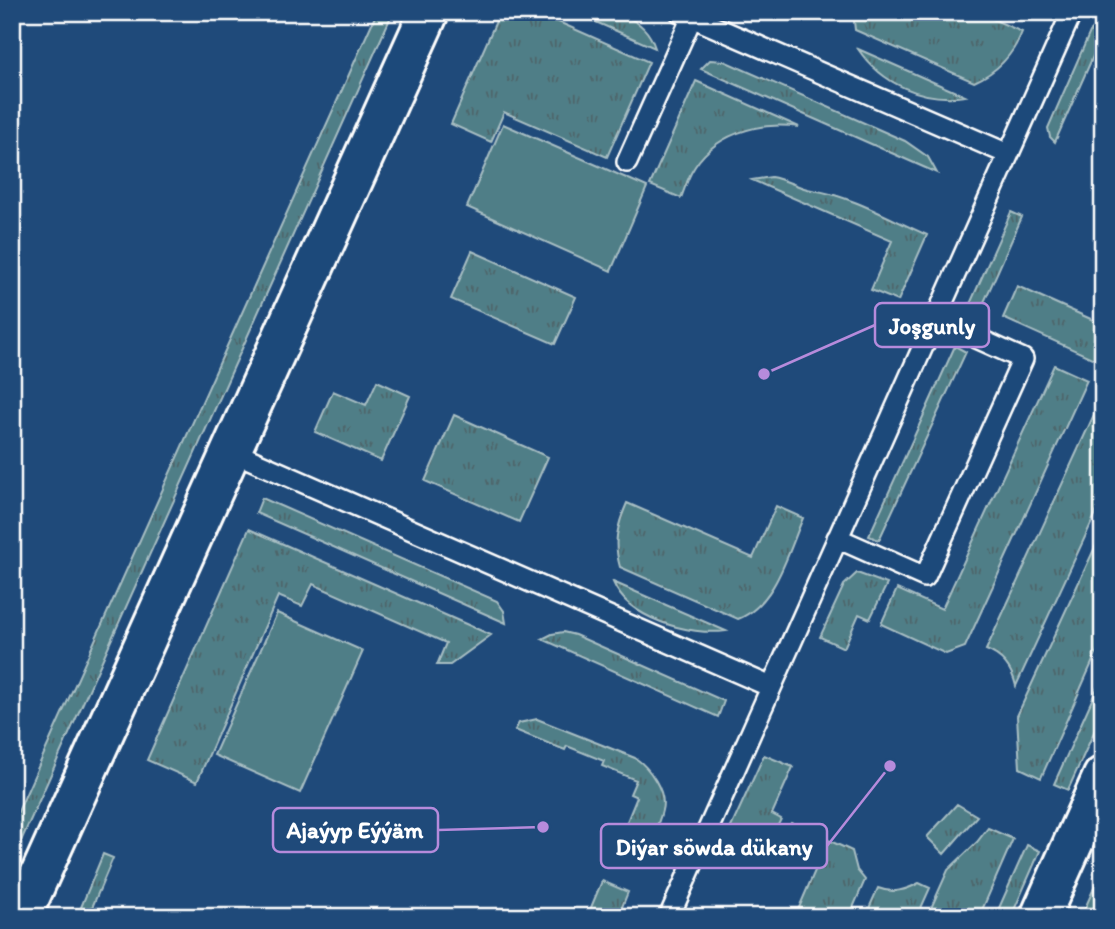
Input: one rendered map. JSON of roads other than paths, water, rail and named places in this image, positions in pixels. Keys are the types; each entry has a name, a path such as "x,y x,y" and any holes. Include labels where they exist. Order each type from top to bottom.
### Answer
{"street":[{"path":"22,917 429,12"},
{"path":"1040,917 1103,776"}],"lane":[{"path":"669,917 1072,12"},
{"path":"627,162 686,15 1008,154"},
{"path":"837,538 925,577 1023,359 934,319"},
{"path":"231,452 771,687"}],"place":[{"name":"Joşgunly","path":"764,374"},
{"name":"Diýar söwda dükany","path":"890,766"},
{"name":"Ajaýyp Eýýäm","path":"543,827"}]}
